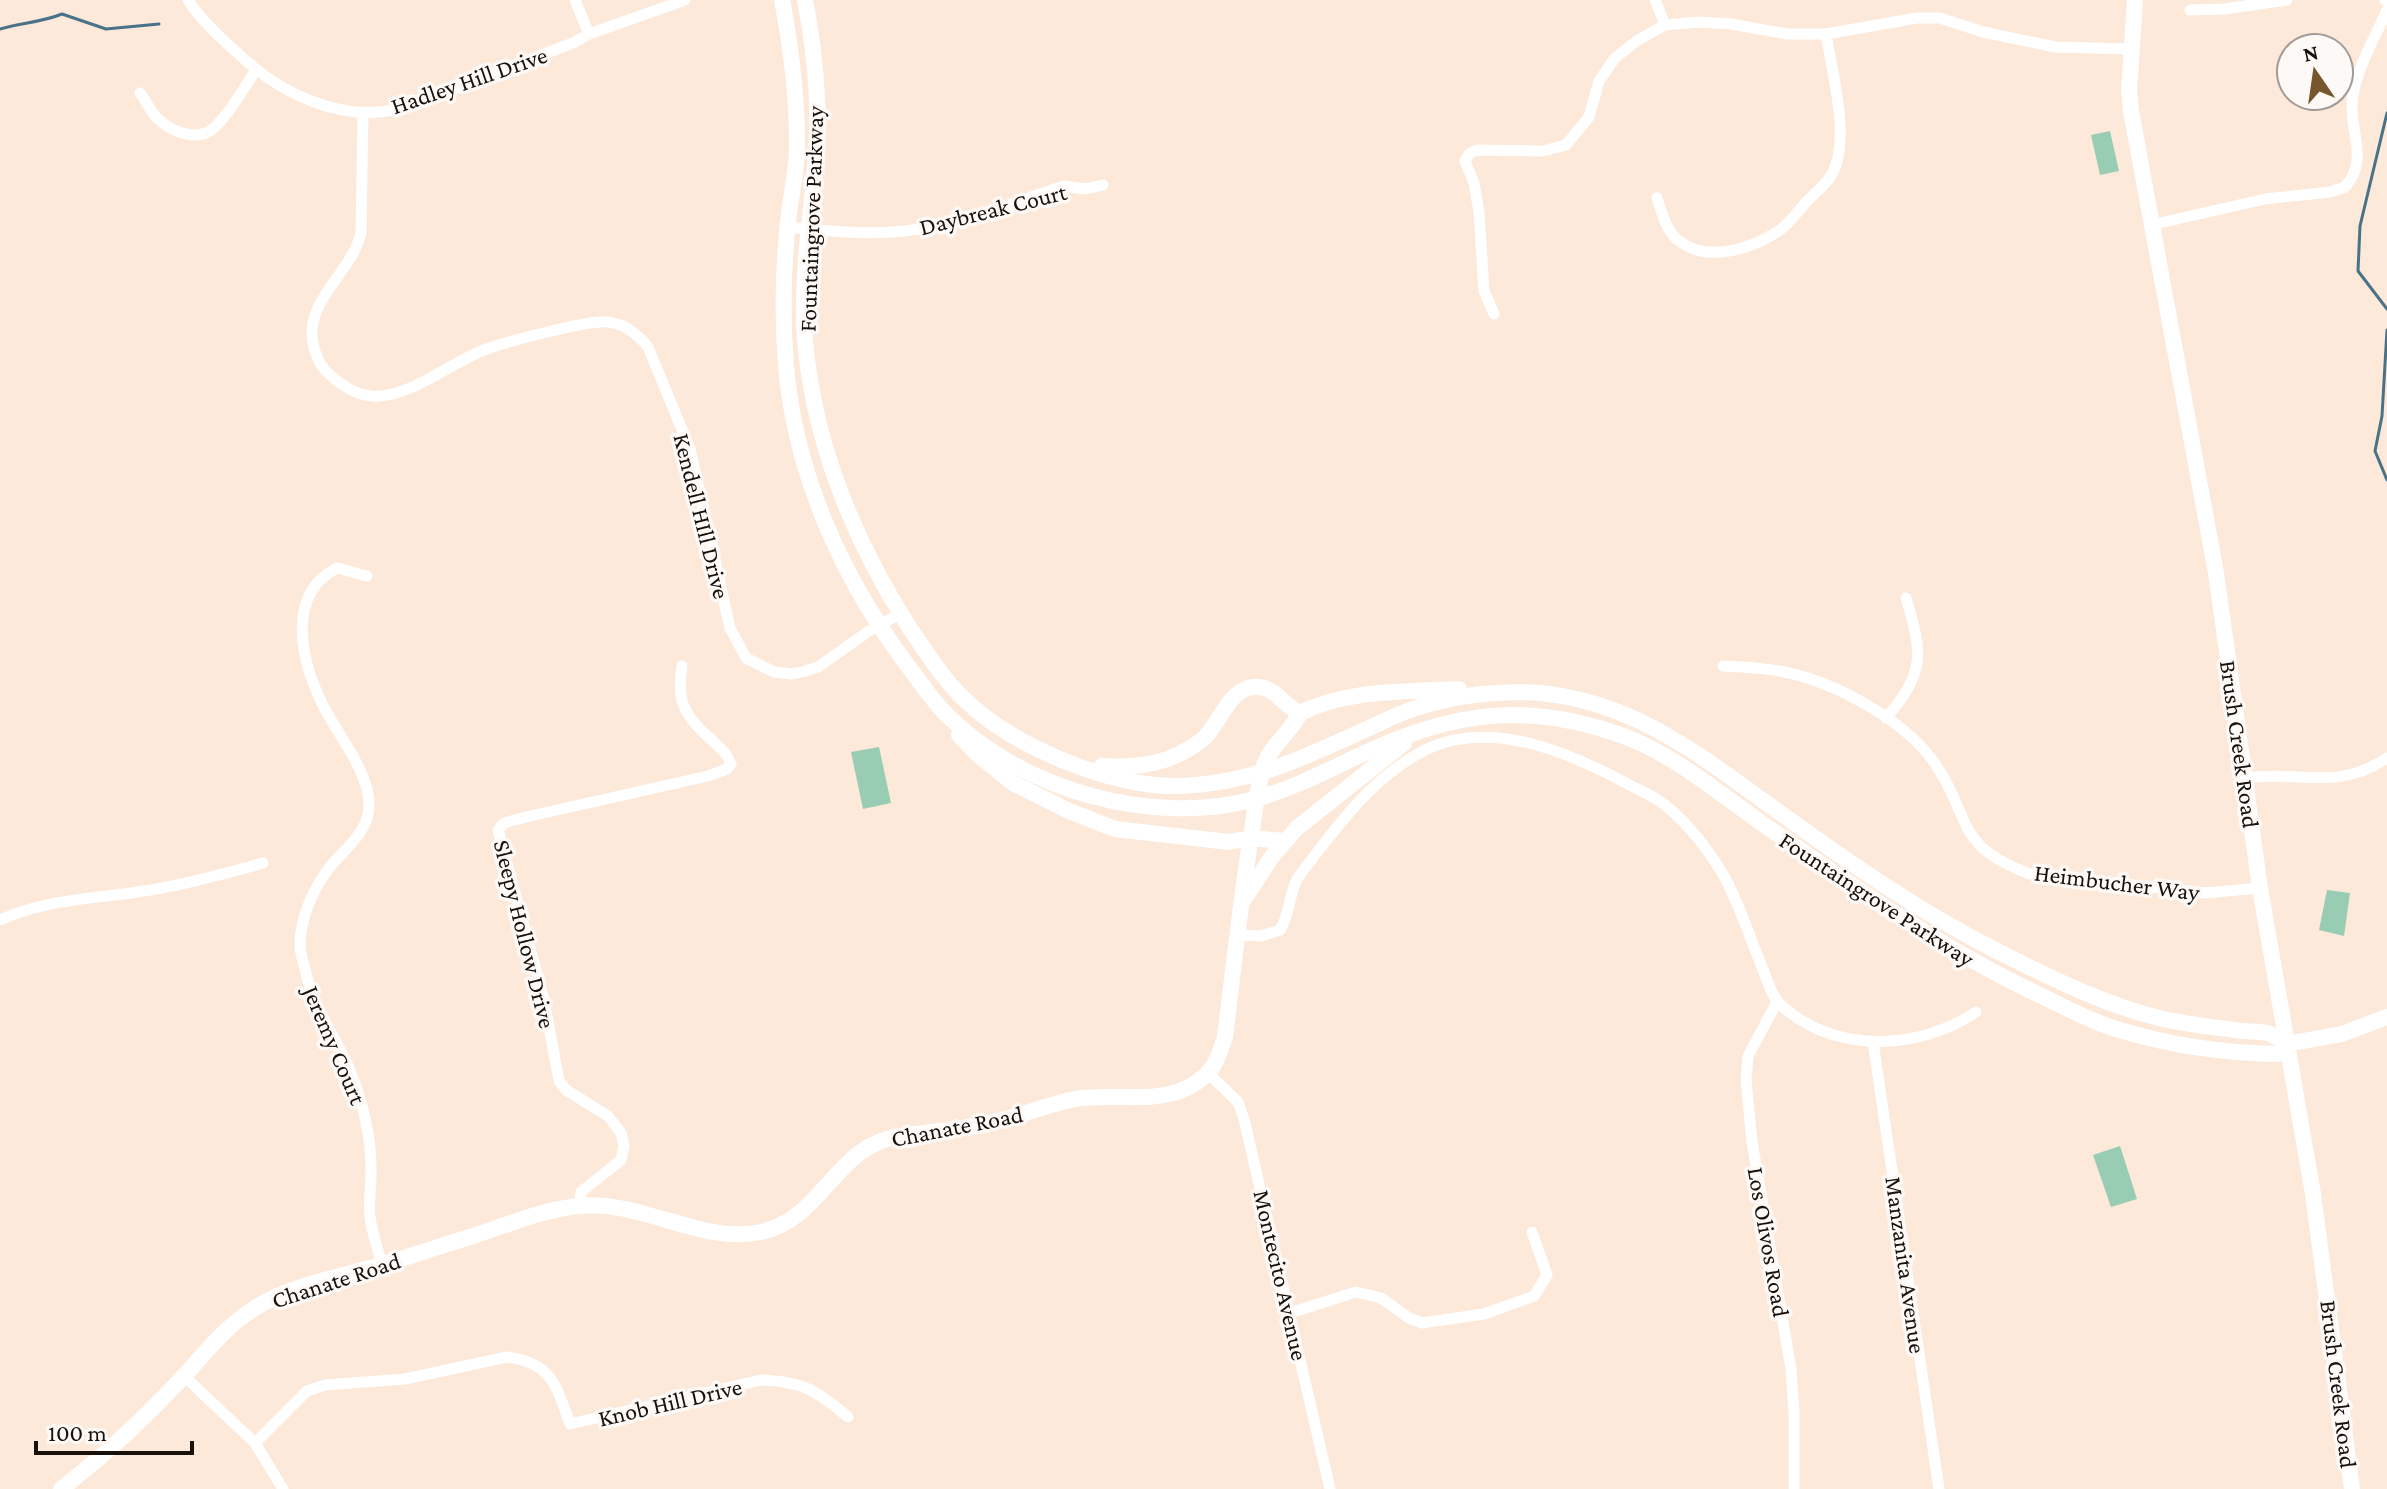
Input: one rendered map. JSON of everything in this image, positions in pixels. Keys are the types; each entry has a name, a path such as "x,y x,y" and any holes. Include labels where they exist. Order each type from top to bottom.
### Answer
{"main road":[{"name":"Fountaingrove Parkway","path":"782,0 790,51 797,146 788,227 783,321 786,370 803,458 826,528 879,627 945,714 972,737 1045,779 1085,795 1125,805 1172,809 1252,800 1289,788 1419,730 1450,721 1489,715 1528,714 1579,721 1634,740 1683,768 1912,926 1981,966 2083,1016 2120,1030 2221,1051 2277,1054 2287,1044 2270,1033 2162,1019 2090,996 1991,948 1923,910 1786,818 1689,746 1633,717 1583,701 1541,693 1487,693 1447,699 1406,711 1301,759 1247,778 1222,784 1173,786 1136,783 1050,756 991,720 965,701 937,669 901,613 863,549 825,452 815,410 805,334 808,229 818,112 805,0"},
{"name":"Brush Creek Road","path":"2135,0 2131,111 2216,573 2260,888 2311,1183 2352,1489"},
{"path":"1050,756 1098,766 1157,764 1204,739 1232,699 1251,687 1267,689 1290,709 1300,713"},
{"path":"1209,1074 1225,1037 1240,906 1265,761 1300,713 1321,702 1348,697 1482,687 1519,693"},
{"path":"945,714 958,733 1013,783 1069,811 1115,829 1229,842 1251,838 1285,841"},
{"path":"1240,906 1273,855 1297,828 1407,741 1450,721"},
{"path":"2287,1044 2342,1034 2387,1017"},
{"name":"Chanate Road","path":"61,1489 111,1451 184,1376 214,1340 255,1307 303,1288 506,1224 579,1206 630,1209 713,1231 739,1234 774,1229 800,1213 857,1153 877,1142 997,1122 1071,1100 1104,1095 1139,1096 1176,1092 1209,1074"}],"street":[{"name":"Hadley Hill Drive","path":"188,0 201,20 256,70 293,94 320,105 363,112 418,104 589,34 685,0"},
{"path":"575,0 589,34"},
{"path":"1655,0 1665,25"},
{"path":"2190,10 2287,0"},
{"path":"2151,225 2265,199 2330,192 2345,187 2359,155 2352,109 2354,90 2387,10"},
{"path":"1494,314 1484,291 1479,212 1474,183 1465,161 1477,150 1543,151 1566,145 1589,117 1599,81 1615,58 1665,25 1709,23 1787,34 1826,34 1917,18 1940,18 1983,32 2055,47 2132,49"},
{"path":"1657,198 1664,221 1678,240 1694,249 1737,251 1780,230 1832,174 1839,151 1840,124 1826,34"},
{"path":"140,93 156,118 172,130 200,134 213,130 256,70"},
{"name":"Kendell HIll Drive","path":"363,112 361,233 357,249 318,307 312,330 314,348 324,370 345,386 372,396 400,392 484,350 598,322 623,326 638,335 648,347 690,449 730,628 746,658 774,672 792,674 805,671 818,667 901,613"},
{"name":"Daybreak Court","path":"788,227 853,233 906,231 943,224 1064,186 1085,189 1103,185"},
{"name":"Jeremy Court","path":"367,576 337,568 323,575 312,587 304,611 302,640 310,670 325,710 363,779 369,806 358,837 314,890 300,945 308,990 349,1070 361,1102 371,1153 371,1221 382,1265"},
{"path":"1886,718 1907,694 1917,658 1917,641 1906,598"},
{"name":"Sleepy Hollow Drive","path":"579,1206 581,1192 621,1160 624,1146 621,1133 608,1116 566,1090 559,1081 544,1000 498,830 504,823 526,817 727,769 731,764 726,751 694,723 680,698 682,666"},
{"name":"Heimbucher Way","path":"1723,666 1785,672 1813,680 1842,692 1886,718 1929,755 1940,770 1968,832 1975,842 2003,864 2030,874 2206,893 2260,888"},
{"path":"1236,935 1261,936 1280,930 1287,919 1292,887 1299,876 1373,786 1405,762 1445,743 1474,739 1512,740 1556,750 1590,764 1661,802 1691,831 1722,872 1777,1002 1805,1024 1845,1040 1873,1042 1932,1034 1954,1027 1976,1012"},
{"path":"2244,778 2286,775 2331,779 2355,775 2387,758"},
{"path":"0,920 42,905 146,891 263,863"},
{"name":"Los Olivos Road","path":"1777,1002 1748,1056 1746,1080 1752,1142 1791,1369 1794,1489"},
{"name":"Manzanita Avenue","path":"1873,1042 1939,1489"},
{"name":"Montecito Avenue","path":"1209,1074 1220,1081 1238,1102 1244,1119 1330,1489"},
{"path":"1290,1313 1356,1292 1381,1298 1409,1318 1422,1323 1484,1314 1534,1296 1547,1275 1532,1232"},
{"name":"Knob Hill Drive","path":"255,1443 307,1391 325,1385 405,1379 507,1357 524,1359 552,1376 570,1424 761,1380 789,1381 820,1392 848,1417"},
{"path":"184,1376 255,1443 283,1489"}],"green space":[{"path":"2110,131 2119,171 2100,175 2091,135"},
{"path":"879,747 891,803 863,809 851,752"},
{"path":"2327,890 2350,893 2344,936 2319,930"},
{"path":"2120,1146 2137,1199 2111,1207 2093,1155"}],"waterway":[{"path":"0,29 62,14 106,29 159,24"},
{"path":"2387,113 2360,226 2358,271 2387,309"},
{"path":"2387,330 2382,416 2375,451 2387,480"}]}
